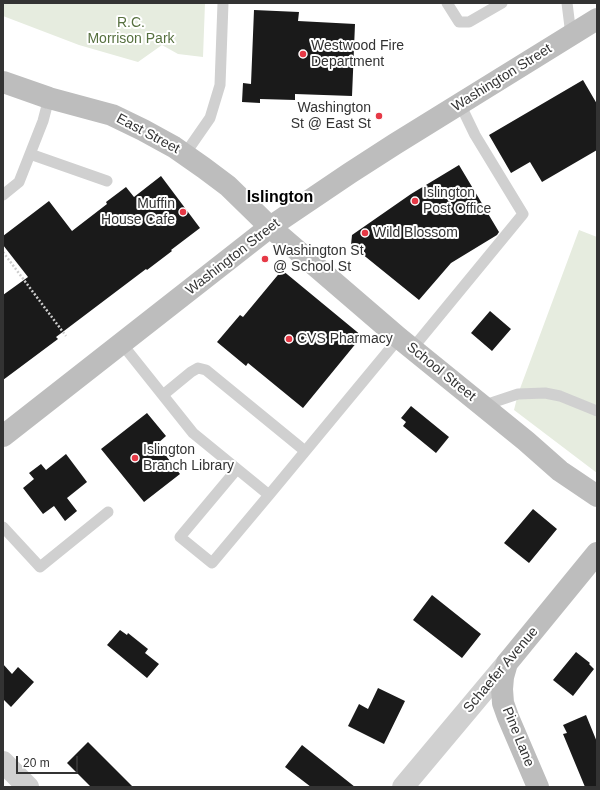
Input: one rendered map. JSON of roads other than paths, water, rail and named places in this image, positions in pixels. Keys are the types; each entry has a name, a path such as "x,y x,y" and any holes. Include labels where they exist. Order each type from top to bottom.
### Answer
{"main road":[{"name":"Washington Street","path":"3,436 270,228 350,173 597,19"},
{"name":"East Street","path":"3,82 49,98 112,115 143,130 185,154 228,186 270,228"},
{"name":"School Street","path":"270,228 405,344 560,471 597,496"},
{"name":"Schaefer Avenue","path":"507,663 597,553"},
{"name":"Pine Lane","path":"507,663 502,677 504,703 508,717 538,787"}],"street":[{"name":"Schaefer Avenue","path":"404,787 507,663"},
{"path":"3,762 28,787"}],"lane":[{"path":"185,154 210,118 220,85 223,3"},
{"path":"447,3 459,22 470,22 502,3"},
{"path":"567,3 571,35"},
{"path":"3,195 19,182 43,121 49,98"},
{"path":"237,469 180,537 212,563 305,451 523,214 476,135 460,104"},
{"path":"30,154 107,181"},
{"path":"122,344 193,433 269,495"},
{"path":"163,395 191,372 198,368 206,370 305,451"},
{"path":"482,406 518,394 544,393 560,396 597,411"},
{"path":"3,527 40,567 108,512"}],"place":[{"name":"Westwood Fire Department","path":"303,54"},
{"name":"Washington St @ East St","path":"379,116"},
{"name":"Islington Post Office","path":"415,201"},
{"name":"Muffin House Cafe","path":"183,212"},
{"name":"Wild Blossom","path":"365,233"},
{"name":"Washington St @ School St","path":"265,259"},
{"name":"CVS Pharmacy","path":"289,339"},
{"name":"Islington Branch Library","path":"135,458"}],"district":[{"name":"Islington","path":"280,198"}],"park label":[{"name":"R.C. Morrison Park","path":"131,32"}]}
